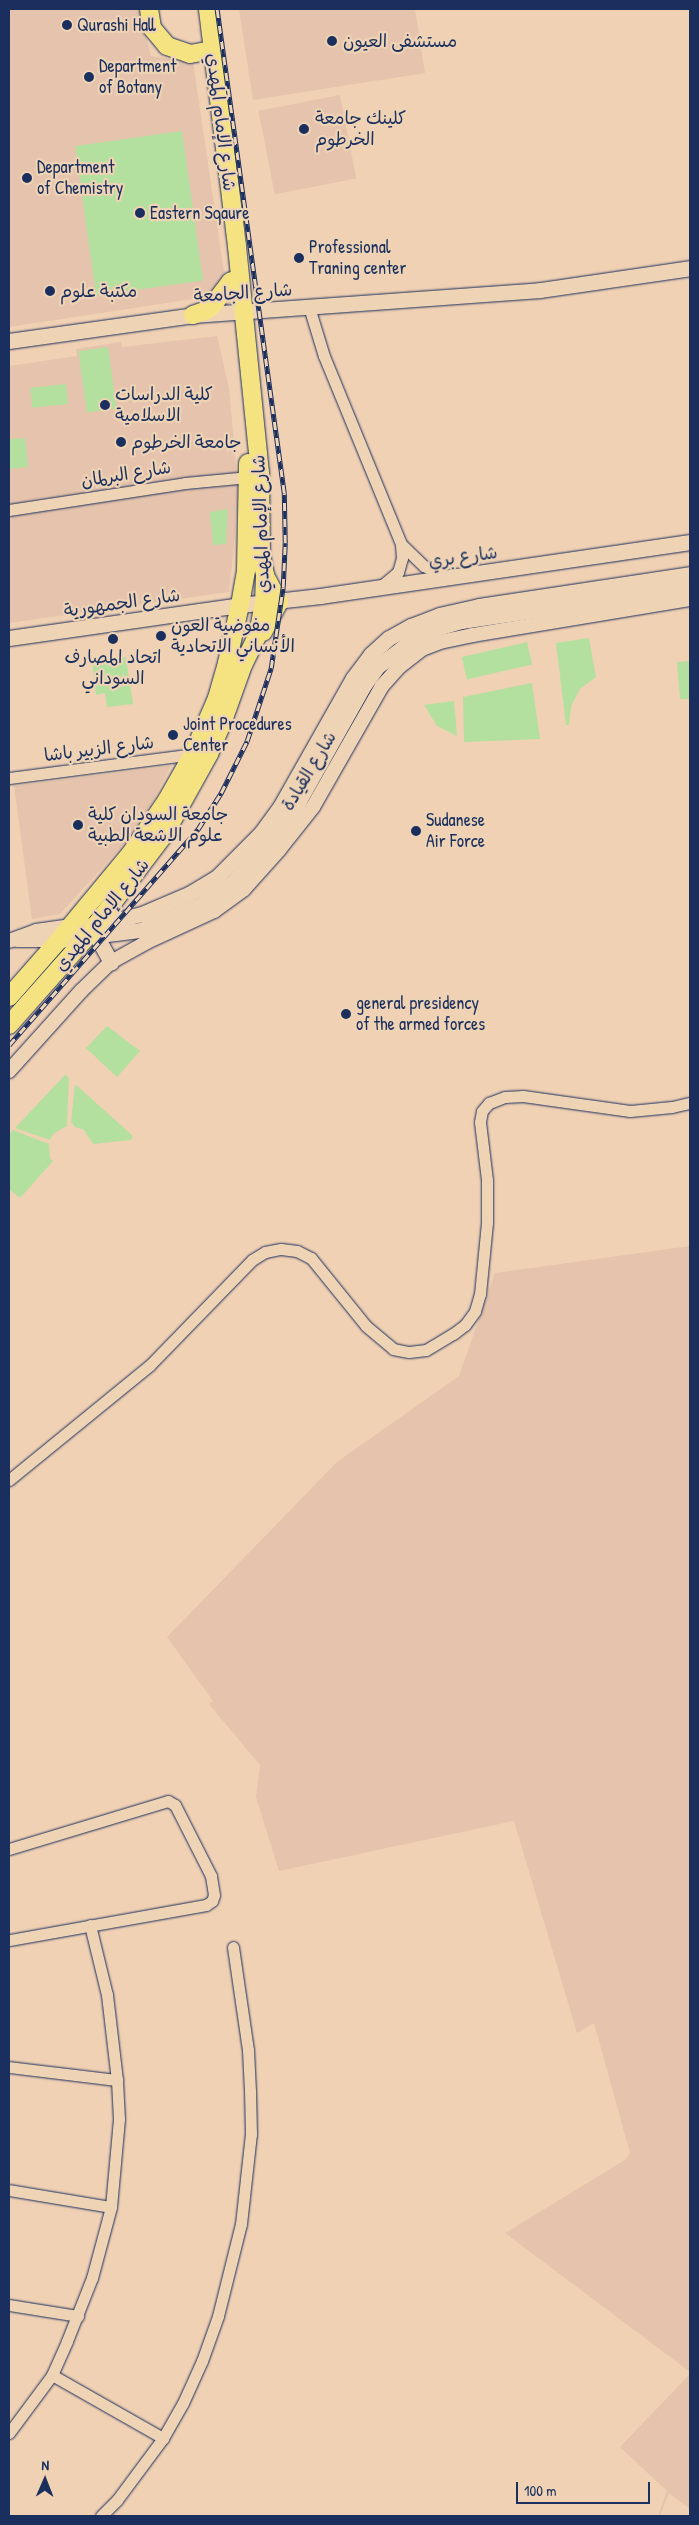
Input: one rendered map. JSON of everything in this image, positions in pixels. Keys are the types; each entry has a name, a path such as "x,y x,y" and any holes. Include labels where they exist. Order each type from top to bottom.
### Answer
{"main road":[{"path":"149,9 152,28 167,46 182,53 209,51"},
{"name":"شارع الإمام المهدي","path":"9,997 59,940 130,853 167,800 193,754 217,698 228,663 240,605 246,570 249,477 238,312 238,246 209,51 200,9"},
{"name":"شارع الإمام المهدي","path":"9,1025 93,933 164,835 208,754 224,718 243,665 256,640 271,603 261,554 260,474 238,312 231,281 209,51 208,9"},
{"name":"شارع الجامعة","path":"9,341 193,315 540,290 690,268"},
{"path":"193,315 213,305 231,281"},
{"name":"شارع بري","path":"240,605 271,603 690,542"},
{"name":"شارع القيادة","path":"637,594 690,574"},
{"name":"شارع القيادة","path":"70,926 93,933 189,894 217,877 261,833 280,807 353,678 371,654 389,638 411,626 439,615 479,606 637,594 690,587"},
{"name":"شارع الجمهورية","path":"9,638 240,605"},
{"path":"59,940 93,933 111,962"}],"street":[{"path":"309,307 324,356 401,544 402,558 398,572 380,587"},
{"name":"شارع البرلمان","path":"9,510 185,483 249,477"},
{"path":"401,544 424,566 448,578"},
{"name":"شارع القيادة","path":"9,1071 81,991 111,962 147,942 214,912 244,889 264,869 313,807 382,686 399,668 422,649 440,642 637,594 690,599"},
{"name":"شارع الزبير باشا","path":"9,778 193,754"},
{"path":"11,940 36,930 70,926"},
{"path":"11,940 59,940"},
{"path":"9,1480 149,1366 252,1260 266,1252 281,1249 298,1251 311,1258 366,1326 393,1349 409,1352 426,1350 454,1334 465,1325 475,1311 480,1294 487,1222 487,1180 480,1122 482,1111 489,1103 505,1097 522,1096 630,1111 672,1107 690,1103"},
{"path":"9,1849 168,1801 175,1805 211,1876 214,1895 212,1901 206,1905 9,1940"},
{"path":"10,2428 52,2375 78,2316 92,2278 111,2207 119,2119 117,2080 107,1995 90,1926"},
{"path":"101,2516 117,2500 163,2438 183,2403 202,2361 218,2316 241,2224 250,2134 250,2091 248,2050 233,1947"},
{"path":"9,2067 117,2080"},
{"path":"9,2190 111,2207"},
{"path":"9,2305 78,2316"},
{"path":"52,2375 163,2438"}],"shaded area":[{"path":"9,9 139,9 151,56 193,62 224,272 222,282 213,296 9,327"},
{"name":"مستشفى العيون","path":"239,9 415,9 425,73 253,100"},
{"name":"كلينك جامعة الخرطوم","path":"340,95 356,178 275,194 259,111"},
{"name":"جامعة الخرطوم","path":"217,336 229,388 239,496 229,592 9,623 9,366 77,356 76,349 121,342 122,347"},
{"name":"جامعة السودان كلية علوم الاشعة الطبية","path":"171,766 151,805 124,844 60,914 32,919 14,786"},
{"path":"690,1246 690,2372 505,2233 625,2160 630,2153 594,2023 577,2033 514,1821 279,1871 256,1797 260,1765 209,1704 213,1701 167,1637 337,1462 459,1376 495,1273"},
{"path":"690,2374 690,2509 669,2493 660,2516 658,2516 667,2491 620,2447"}],"green space":[{"name":"Eastern Sqaure","path":"182,131 203,281 96,296 75,146"},
{"path":"108,347 117,408 87,413 78,351"},
{"path":"66,384 68,404 32,408 30,388"},
{"path":"9,432 10,439 25,438 28,467 9,469"},
{"path":"228,509 226,544 213,545 210,512"},
{"path":"589,638 596,677 580,689 571,706 569,725 566,725 556,643"},
{"path":"527,642 532,664 467,679 462,657"},
{"path":"126,657 133,704 107,707 105,693 96,695 92,662"},
{"path":"690,661 690,699 680,699 677,662"},
{"path":"532,683 540,739 464,742 463,697"},
{"path":"454,701 457,736 437,726 424,705"},
{"path":"107,1026 140,1051 117,1077 86,1048"},
{"path":"65,1075 69,1078 67,1126 53,1134 50,1140 15,1128"},
{"path":"75,1084 133,1136 131,1140 93,1144 84,1130 75,1127 71,1122"},
{"path":"13,1130 49,1144 50,1158 53,1161 20,1198 9,1189 9,1134"}],"railway":[{"path":"9,1045 198,829 221,793 247,741 271,668 283,587 285,543 284,493 217,9"}],"place":[{"name":"Qurashi Hall","path":"67,25"},
{"name":"مستشفى العيون","path":"332,41"},
{"name":"Department of Botany","path":"89,77"},
{"name":"كلينك جامعة الخرطوم","path":"304,129"},
{"name":"Department of Chemistry","path":"27,178"},
{"name":"Eastern Sqaure","path":"140,213"},
{"name":"Professional Traning center","path":"299,258"},
{"name":"مكتبة علوم","path":"50,291"},
{"name":"كلية الدراسات الاسلامية","path":"105,405"},
{"name":"جامعة الخرطوم","path":"121,442"},
{"name":"مفوضية العون الأنساني الاتحادية","path":"161,636"},
{"name":"اتحاد المصارف السوداني","path":"113,639"},
{"name":"Joint Procedures Center","path":"173,735"},
{"name":"جامعة السودان كلية علوم الاشعة الطبية","path":"78,825"},
{"name":"Sudanese Air Force","path":"416,831"},
{"name":"general presidency of the armed forces","path":"346,1014"}]}
